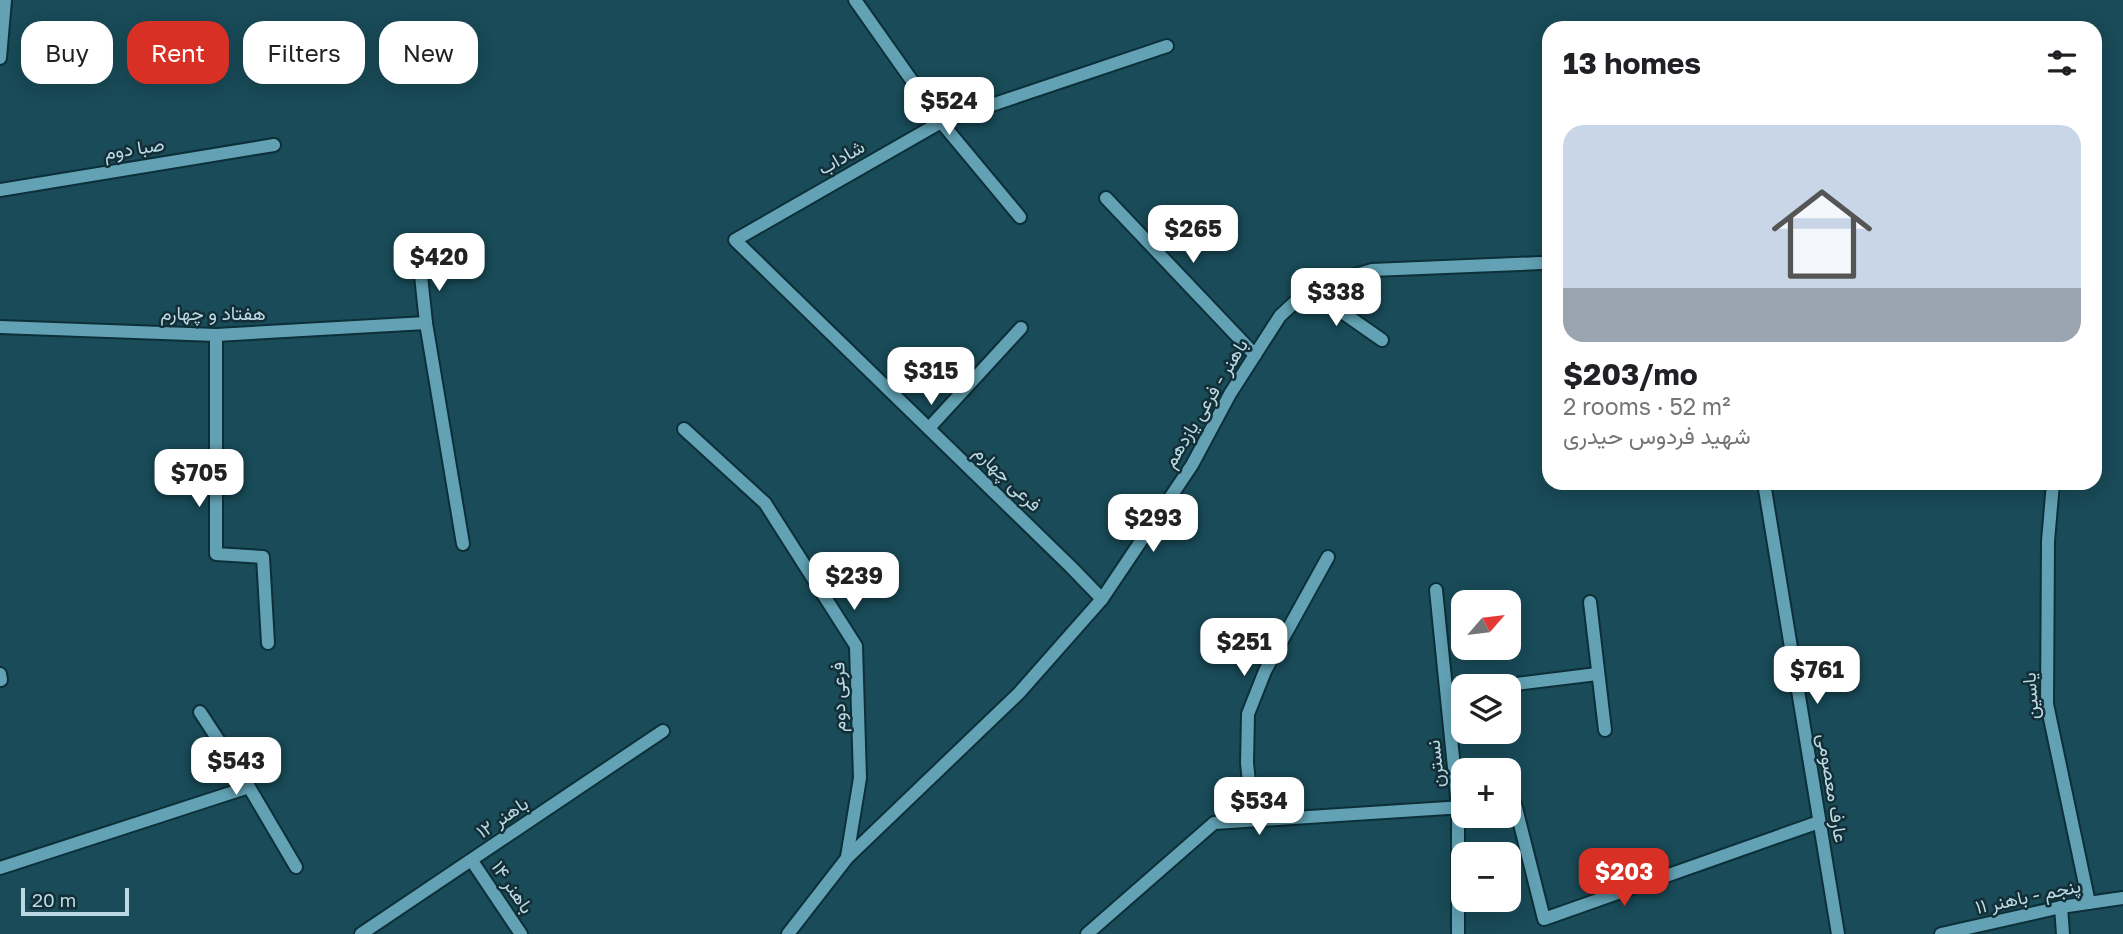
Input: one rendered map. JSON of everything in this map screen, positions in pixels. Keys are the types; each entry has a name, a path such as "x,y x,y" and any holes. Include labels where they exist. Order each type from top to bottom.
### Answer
{"street":[{"path":"0,58 5,0"},
{"path":"855,0 941,122 1020,217"},
{"name":"شاداب","path":"735,240 941,122 1167,46"},
{"name":"صبا دوم","path":"0,190 274,145"},
{"path":"1106,198 1255,355"},
{"name":"فرعی چهارم","path":"735,240 1102,599"},
{"name":"باهنر - فرعی یازدهم","path":"788,934 847,858 1019,693 1102,599 1192,465 1230,394 1280,316 1309,289 1371,270 1541,263"},
{"path":"419,265 426,323 463,544"},
{"path":"1309,289 1382,340"},
{"name":"هفتاد و چهارم","path":"0,327 216,335 426,323"},
{"path":"929,428 1021,328"},
{"path":"216,335 216,554 263,557 268,643"},
{"name":"فرعی دوم","path":"684,429 765,503 856,646 860,778 847,858"},
{"name":"عارف معصومی","path":"1765,490 1838,934"},
{"name":"یاسین","path":"2052,490 2048,541 2047,704 2089,903"},
{"path":"1253,820 1247,763 1248,714 1265,671 1328,557"},
{"name":"نسترن","path":"1436,590 1455,758"},
{"path":"1590,603 1605,730"},
{"path":"1521,683 1597,674"},
{"path":"1447,693 1451,692"},
{"path":"200,712 249,787 296,867"},
{"name":"باهنر ۱۲","path":"361,934 663,731"},
{"path":"0,868 249,787"},
{"path":"1087,934 1214,823 1451,808"},
{"path":"1521,828 1544,919 1819,822"},
{"name":"نسترن","path":"1458,934 1461,828"},
{"name":"باهنر ۱۴","path":"472,861 522,934"},
{"name":"پنجم - باهنر ۱۱","path":"1941,934 2061,907 2123,898"},
{"path":"2061,907 2063,934"}]}
